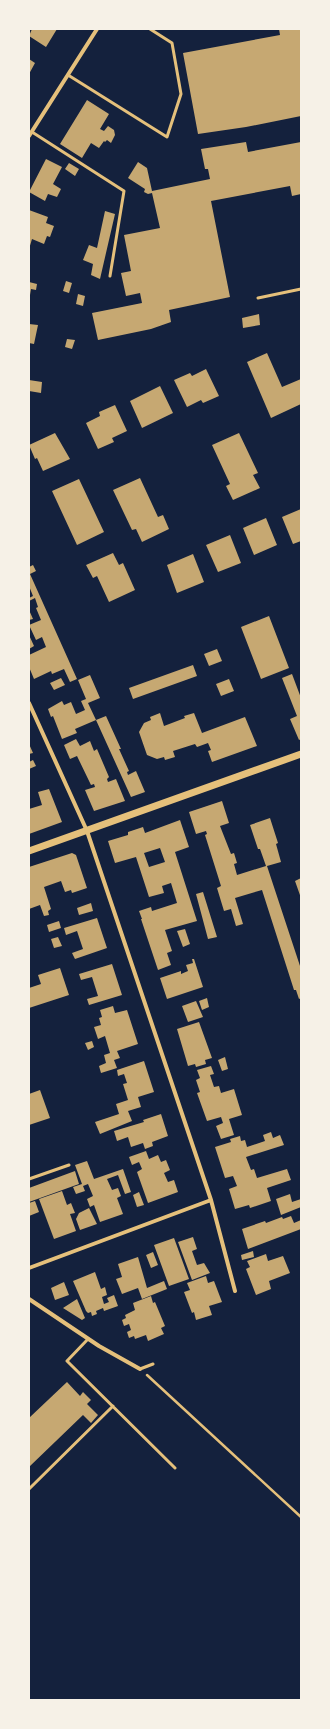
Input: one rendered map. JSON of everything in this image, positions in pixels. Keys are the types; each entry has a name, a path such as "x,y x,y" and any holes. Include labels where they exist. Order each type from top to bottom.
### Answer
{"street":[{"path":"30,134 97,29"},
{"path":"29,703 87,831 211,1200 235,1291"},
{"path":"29,851 301,754"},
{"path":"29,1268 211,1200"},
{"path":"29,1299 88,1339 140,1370"}],"lane":[{"path":"68,75 167,137 181,94 172,43 150,29"},
{"path":"30,134 124,191 110,276"},
{"path":"258,298 301,289"},
{"path":"29,1179 69,1165"},
{"path":"88,1339 67,1361 175,1468"},
{"path":"140,1370 153,1364"},
{"path":"29,1489 114,1406"}],"path":[{"path":"140,1370 301,1517"}],"building":[{"path":"32,29 57,29 46,47 29,36"},
{"path":"279,29 301,29 301,116 246,127 198,134 183,53 280,35"},
{"path":"29,59 35,63 29,74"},
{"path":"87,100 109,114 100,129 104,131 108,126 114,130 115,135 111,143 107,140 105,142 104,141 99,148 91,143 82,158 60,144"},
{"path":"246,142 248,152 301,142 301,194 292,196 290,186 211,201 230,297 169,310 171,322 151,329 98,340 92,313 142,303 140,293 126,296 121,273 131,271 124,235 160,228 152,193 148,194 144,192 145,189 128,178 138,162 147,168 152,191 210,179 208,169 205,169 201,149"},
{"path":"46,159 62,167 53,184 61,189 57,197 48,194 45,201 29,192"},
{"path":"69,163 79,169 75,176 65,169"},
{"path":"29,210 48,217 46,223 54,226 50,237 47,236 44,244 32,239 29,249"},
{"path":"105,211 115,214 100,279 91,275 93,264 83,260 89,245 97,248"},
{"path":"66,281 72,283 69,293 63,291"},
{"path":"29,282 37,284 36,290 31,289 30,295"},
{"path":"78,294 85,296 83,306 76,304"},
{"path":"259,314 260,325 243,328 242,318"},
{"path":"29,324 38,325 34,344 29,343"},
{"path":"67,339 75,340 72,349 65,347"},
{"path":"267,353 282,387 301,379 301,404 271,418 247,362"},
{"path":"206,369 219,396 203,403 201,400 187,407 174,380 190,373 192,376"},
{"path":"29,380 42,382 41,393 29,391"},
{"path":"160,386 173,413 142,428 130,401"},
{"path":"115,405 127,431 112,438 114,442 98,449 86,423 100,416 99,412"},
{"path":"55,433 70,459 43,471 37,458 35,459 29,445"},
{"path":"239,433 258,473 253,475 260,488 233,500 226,486 230,484 212,445"},
{"path":"140,478 158,517 163,515 169,529 142,542 136,529 132,530 113,490"},
{"path":"79,479 104,532 77,545 52,491"},
{"path":"301,509 301,541 293,544 282,517"},
{"path":"266,518 277,545 254,555 243,528"},
{"path":"230,535 241,563 218,572 206,545"},
{"path":"113,553 119,565 123,563 135,590 109,602 97,576 93,578 86,565"},
{"path":"193,554 204,582 177,593 167,565"},
{"path":"33,565 36,571 30,574 77,679 70,682 64,669 52,674 51,671 34,679 29,667 29,655 46,647 42,637 36,640 29,625 41,620 36,608 38,607 35,598 29,601 29,598 33,596 29,586 29,567"},
{"path":"29,610 33,619 29,620"},
{"path":"269,616 289,668 261,679 241,627"},
{"path":"29,635 34,646 29,649"},
{"path":"217,649 222,661 209,666 204,654"},
{"path":"193,665 197,676 133,699 129,688"},
{"path":"292,674 301,698 301,739 299,740 290,719 297,716 282,678"},
{"path":"90,675 100,698 88,703 96,720 75,729 77,733 62,739 53,716 51,717 48,709 62,701 64,705 71,702 76,714 85,710 81,701 86,699 78,680"},
{"path":"61,678 65,685 54,690 50,683"},
{"path":"229,679 234,691 221,696 216,684"},
{"path":"160,713 164,726 185,718 184,716 194,713 202,733 245,717 257,746 212,762 208,751 211,750 208,743 197,747 195,744 173,751 175,757 165,760 164,757 157,759 147,755 139,732 144,723 151,720 150,717"},
{"path":"106,716 121,749 119,749 129,771 127,772 128,775 136,771 145,792 131,797 96,720"},
{"path":"76,739 80,746 90,741 94,751 97,749 109,777 107,779 108,782 116,779 125,801 94,811 85,790 95,787 94,784 91,785 77,756 70,759 64,745"},
{"path":"29,744 33,753 29,754"},
{"path":"33,760 36,766 29,769 29,762"},
{"path":"49,789 62,822 29,834 29,809 42,805 38,792"},
{"path":"222,801 229,823 220,826 231,854 234,853 237,863 234,864 237,875 266,866 260,849 258,849 250,825 270,818 278,843 276,844 281,862 267,866 301,969 301,998 299,999 296,990 294,990 262,890 235,898 243,924 236,926 231,909 224,911 217,888 221,886 205,835 207,834 206,831 196,834 189,812"},
{"path":"180,820 189,847 175,852 197,921 165,930 172,951 167,953 171,965 158,970 139,911 151,907 152,911 177,903 171,883 162,886 164,893 149,897 136,857 115,863 108,841 128,835 128,832 143,827 145,833","holes":["160,848 165,862 149,867 144,853"]},
{"path":"72,853 76,855 87,888 72,893 71,890 65,892 61,881 44,887 51,909 48,911 49,915 44,916 40,905 29,909 29,867"},
{"path":"301,878 301,898 295,881"},
{"path":"203,892 217,937 208,939 196,894"},
{"path":"91,903 93,911 79,915 77,908"},
{"path":"97,918 107,948 75,959 72,953 83,949 77,931 66,935 64,928"},
{"path":"59,921 61,928 49,932 47,925"},
{"path":"185,929 190,944 183,947 177,931"},
{"path":"58,937 62,946 54,948 51,939"},
{"path":"192,959 194,959 203,987 167,999 160,978 181,971 181,974 188,971 186,965 193,963"},
{"path":"112,964 122,995 89,1005 87,999 98,996 92,977 81,980 79,974"},
{"path":"60,968 69,995 29,1008 29,988 41,984 38,975"},
{"path":"207,998 209,1007 202,1010 199,1001"},
{"path":"196,1001 203,1017 188,1022 182,1006"},
{"path":"113,1006 115,1013 127,1010 138,1044 117,1051 120,1058 114,1060 117,1068 101,1073 99,1066 106,1063 104,1055 110,1053 105,1036 98,1039 94,1027 101,1025 99,1018 102,1017 100,1010"},
{"path":"199,1022 212,1058 205,1060 206,1064 196,1067 195,1064 188,1066 177,1029"},
{"path":"92,1041 94,1047 88,1050 85,1043"},
{"path":"225,1057 228,1069 222,1071 218,1060"},
{"path":"144,1061 154,1092 138,1097 141,1107 128,1111 132,1121 100,1134 95,1122 119,1114 116,1104 128,1100 123,1084 127,1083 124,1074 118,1076 117,1070"},
{"path":"211,1066 214,1074 210,1075 214,1087 219,1086 221,1093 234,1089 242,1115 229,1119 234,1135 221,1139 216,1126 223,1123 221,1117 207,1121 197,1093 200,1092 196,1080 200,1078 197,1070"},
{"path":"40,1090 50,1118 29,1125 29,1094"},
{"path":"161,1114 168,1136 152,1142 153,1146 145,1149 143,1143 131,1147 128,1137 117,1141 114,1131 144,1122 143,1120"},
{"path":"271,1132 273,1138 280,1135 284,1145 246,1157 251,1170 254,1169 257,1178 287,1169 291,1180 267,1188 271,1201 250,1208 249,1205 235,1209 229,1189 237,1186 233,1176 225,1178 215,1147 231,1142 230,1139 240,1136 241,1141 245,1140 247,1147 265,1141 263,1135"},
{"path":"146,1151 149,1159 158,1155 161,1162 166,1160 170,1170 164,1173 168,1182 174,1180 178,1192 148,1203 137,1172 142,1169 139,1162 132,1165 129,1157"},
{"path":"87,1161 94,1179 123,1169 131,1192 125,1194 118,1175 107,1179 112,1190 118,1188 121,1196 117,1198 123,1214 100,1222 94,1205 90,1207 87,1199 93,1196 88,1184 83,1186 85,1191 76,1194 73,1187 82,1184 75,1165"},
{"path":"75,1171 79,1184 29,1202 29,1188"},
{"path":"62,1191 67,1205 71,1203 75,1213 70,1214 76,1231 54,1239 39,1199"},
{"path":"139,1192 144,1205 137,1207 133,1195"},
{"path":"290,1194 292,1202 301,1199 301,1207 281,1215 276,1199"},
{"path":"35,1201 39,1212 29,1216 29,1203"},
{"path":"89,1208 97,1224 80,1230 76,1219 79,1213"},
{"path":"291,1216 294,1223 301,1220 301,1229 248,1249 242,1229 265,1221 266,1223 282,1217 283,1219"},
{"path":"193,1237 197,1249 192,1251 197,1265 204,1263 210,1273 192,1280 178,1242"},
{"path":"174,1238 189,1279 169,1286 154,1245"},
{"path":"253,1251 254,1257 242,1260 241,1255"},
{"path":"153,1252 158,1265 151,1268 146,1255"},
{"path":"266,1254 268,1261 283,1256 290,1273 269,1281 271,1289 256,1295 246,1269 250,1267 247,1261"},
{"path":"138,1257 147,1288 164,1281 167,1289 142,1299 138,1288 122,1294 116,1279 122,1277 118,1264"},
{"path":"95,1272 101,1289 105,1287 107,1295 102,1297 104,1304 109,1302 107,1298 114,1295 118,1306 104,1311 103,1308 96,1311 97,1314 92,1316 91,1312 88,1313 86,1311 73,1281"},
{"path":"206,1276 208,1283 214,1281 222,1302 209,1306 212,1315 196,1320 194,1312 192,1313 184,1292 190,1290 187,1283"},
{"path":"64,1282 69,1295 55,1300 51,1288"},
{"path":"151,1296 165,1326 161,1328 164,1334 148,1341 146,1335 135,1339 134,1336 129,1338 127,1332 131,1330 129,1324 124,1326 122,1320 126,1318 125,1315 135,1310 133,1303"},
{"path":"77,1299 85,1318 82,1320 63,1308"},
{"path":"67,1382 80,1396 83,1392 91,1400 87,1404 98,1415 91,1423 83,1415 29,1467 29,1418"}]}
